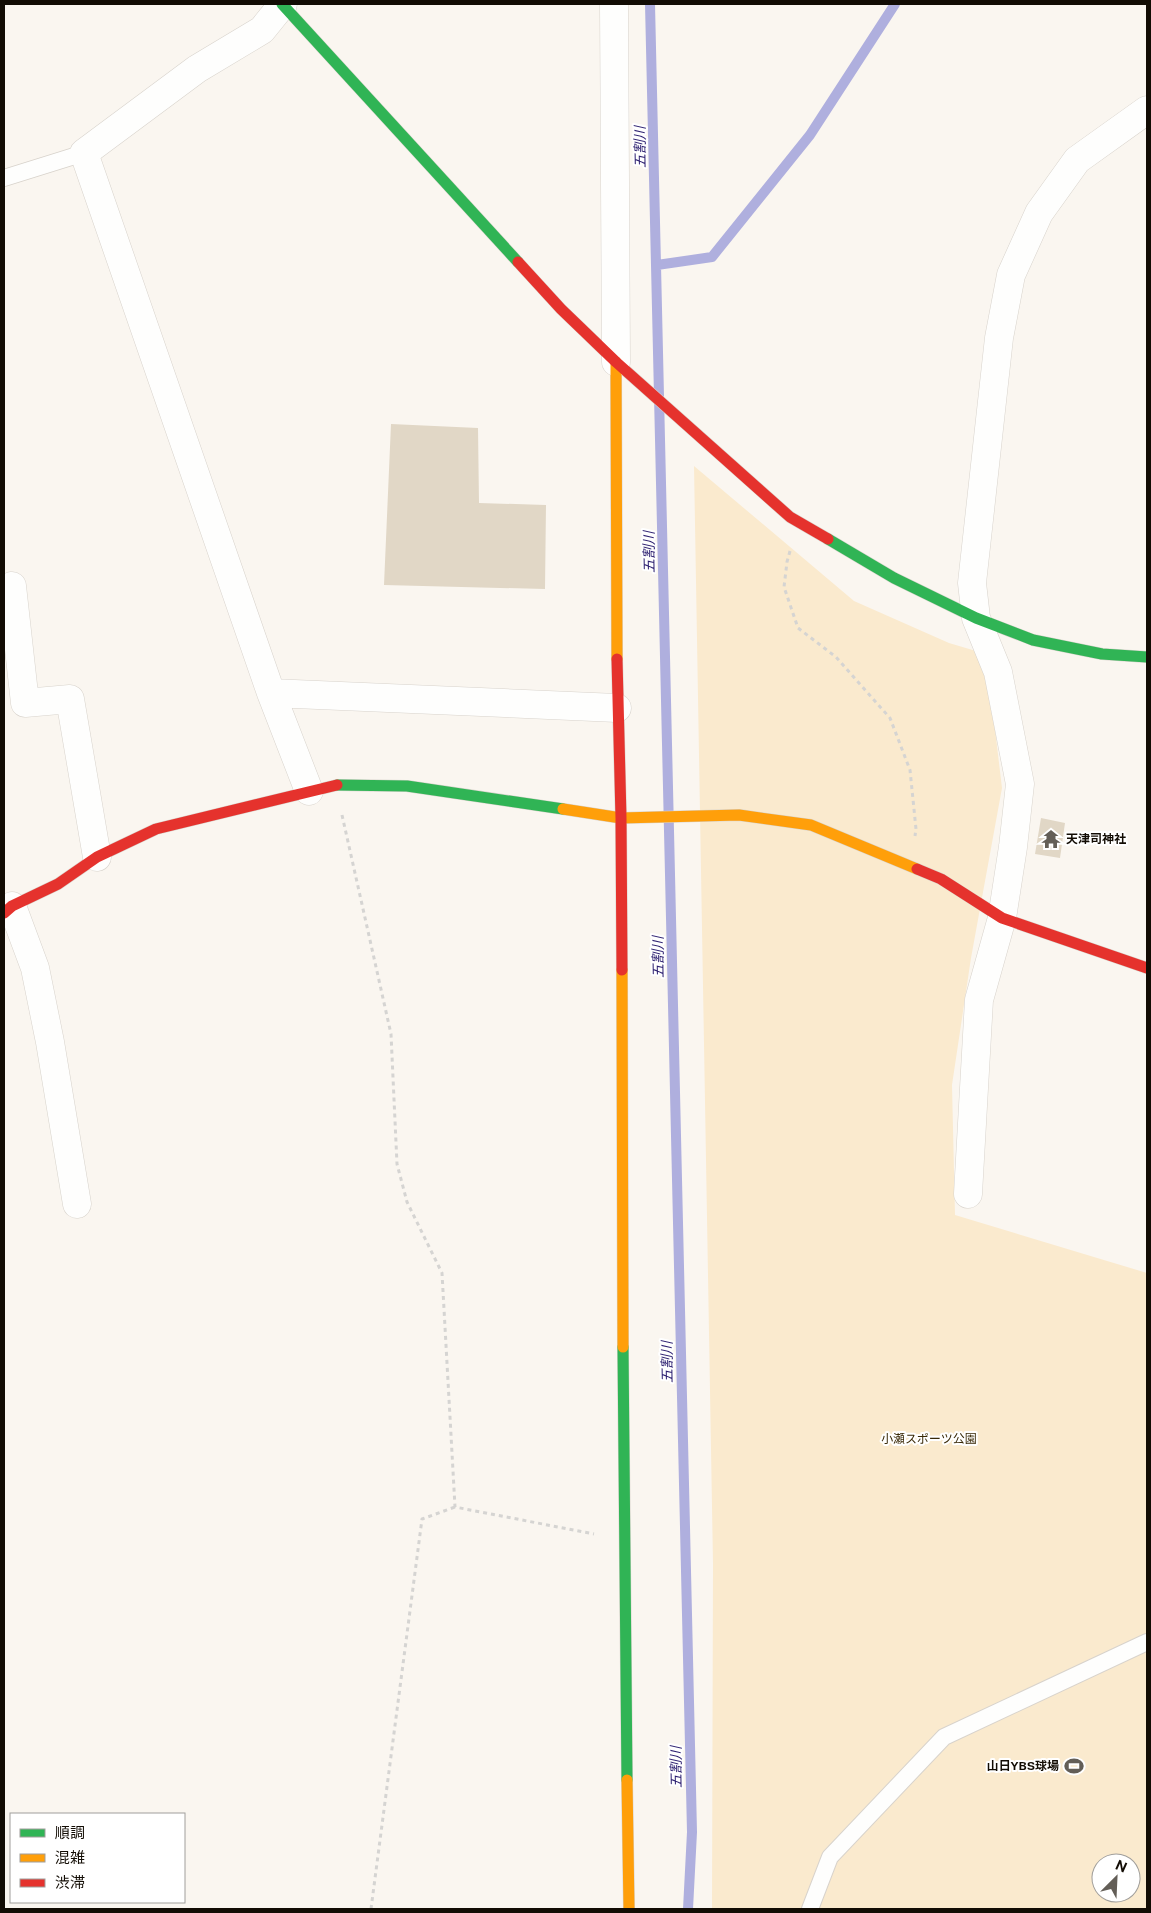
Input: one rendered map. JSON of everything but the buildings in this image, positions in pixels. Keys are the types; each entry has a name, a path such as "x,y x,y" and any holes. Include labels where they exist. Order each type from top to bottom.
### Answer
{"street":[{"path":"309,791 271,693 84,153 197,69 262,30 282,4 561,309 616,362 790,517 894,578 976,618 1033,640 1102,654 1147,657"},
{"path":"614,4 617,708 622,818 624,1539 629,1909"},
{"path":"968,1194 979,1000 1002,918 1020,784 998,672 976,618 972,583 999,338 1011,275 1039,213 1078,160 1147,110"},
{"path":"12,586 25,703 70,700 97,857"},
{"path":"271,693 617,708"},
{"path":"77,1204 36,968 8,910 58,884 97,857 156,829 335,785 407,786 622,818 679,815 739,815 811,826 940,879 1002,918 1147,968"}],"lane":[{"path":"4,178 84,153"},
{"path":"810,1909 830,1857 944,1736 1147,1642"}],"path":[{"path":"800,522 787,562 784,587 798,628 836,657 890,718 910,770 916,829 908,866"},
{"path":"335,785 391,1034 397,1164 407,1202 442,1273 456,1507"},
{"path":"371,1909 422,1519 456,1507 624,1539"}],"green space":[{"name":"小瀬スポーツ公園","path":"694,466 854,601 949,643 986,654 1002,788 971,958 952,1085 955,1215 1147,1273 1147,1909 712,1909 713,1564"}],"waterway":[{"name":"五割川","path":"650,4 692,1832 688,1909"},
{"path":"657,265 712,257 810,135 895,4"}],"traffic: fast":[{"path":"282,4 518,262"},
{"path":"828,539 894,578 976,618 1033,640 1102,654 1147,657"},
{"path":"337,785 407,786 563,809"},
{"path":"623,1347 627,1780"}],"traffic: slow":[{"path":"616,362 617,659"},
{"path":"563,809 621,818 739,815 811,825 917,869"},
{"path":"622,970 623,1347"},
{"path":"627,1780 629,1909"}],"traffic: jam":[{"path":"518,262 561,309 616,362 790,517 828,539"},
{"path":"617,659 622,970"},
{"path":"4,913 12,906 58,884 97,857 156,829 337,785"},
{"path":"917,869 941,879 1002,918 1147,968"}],"place":[{"name":"天津司神社","path":"1051,839"},
{"name":"山日YBS球場","path":"1074,1766"}]}
